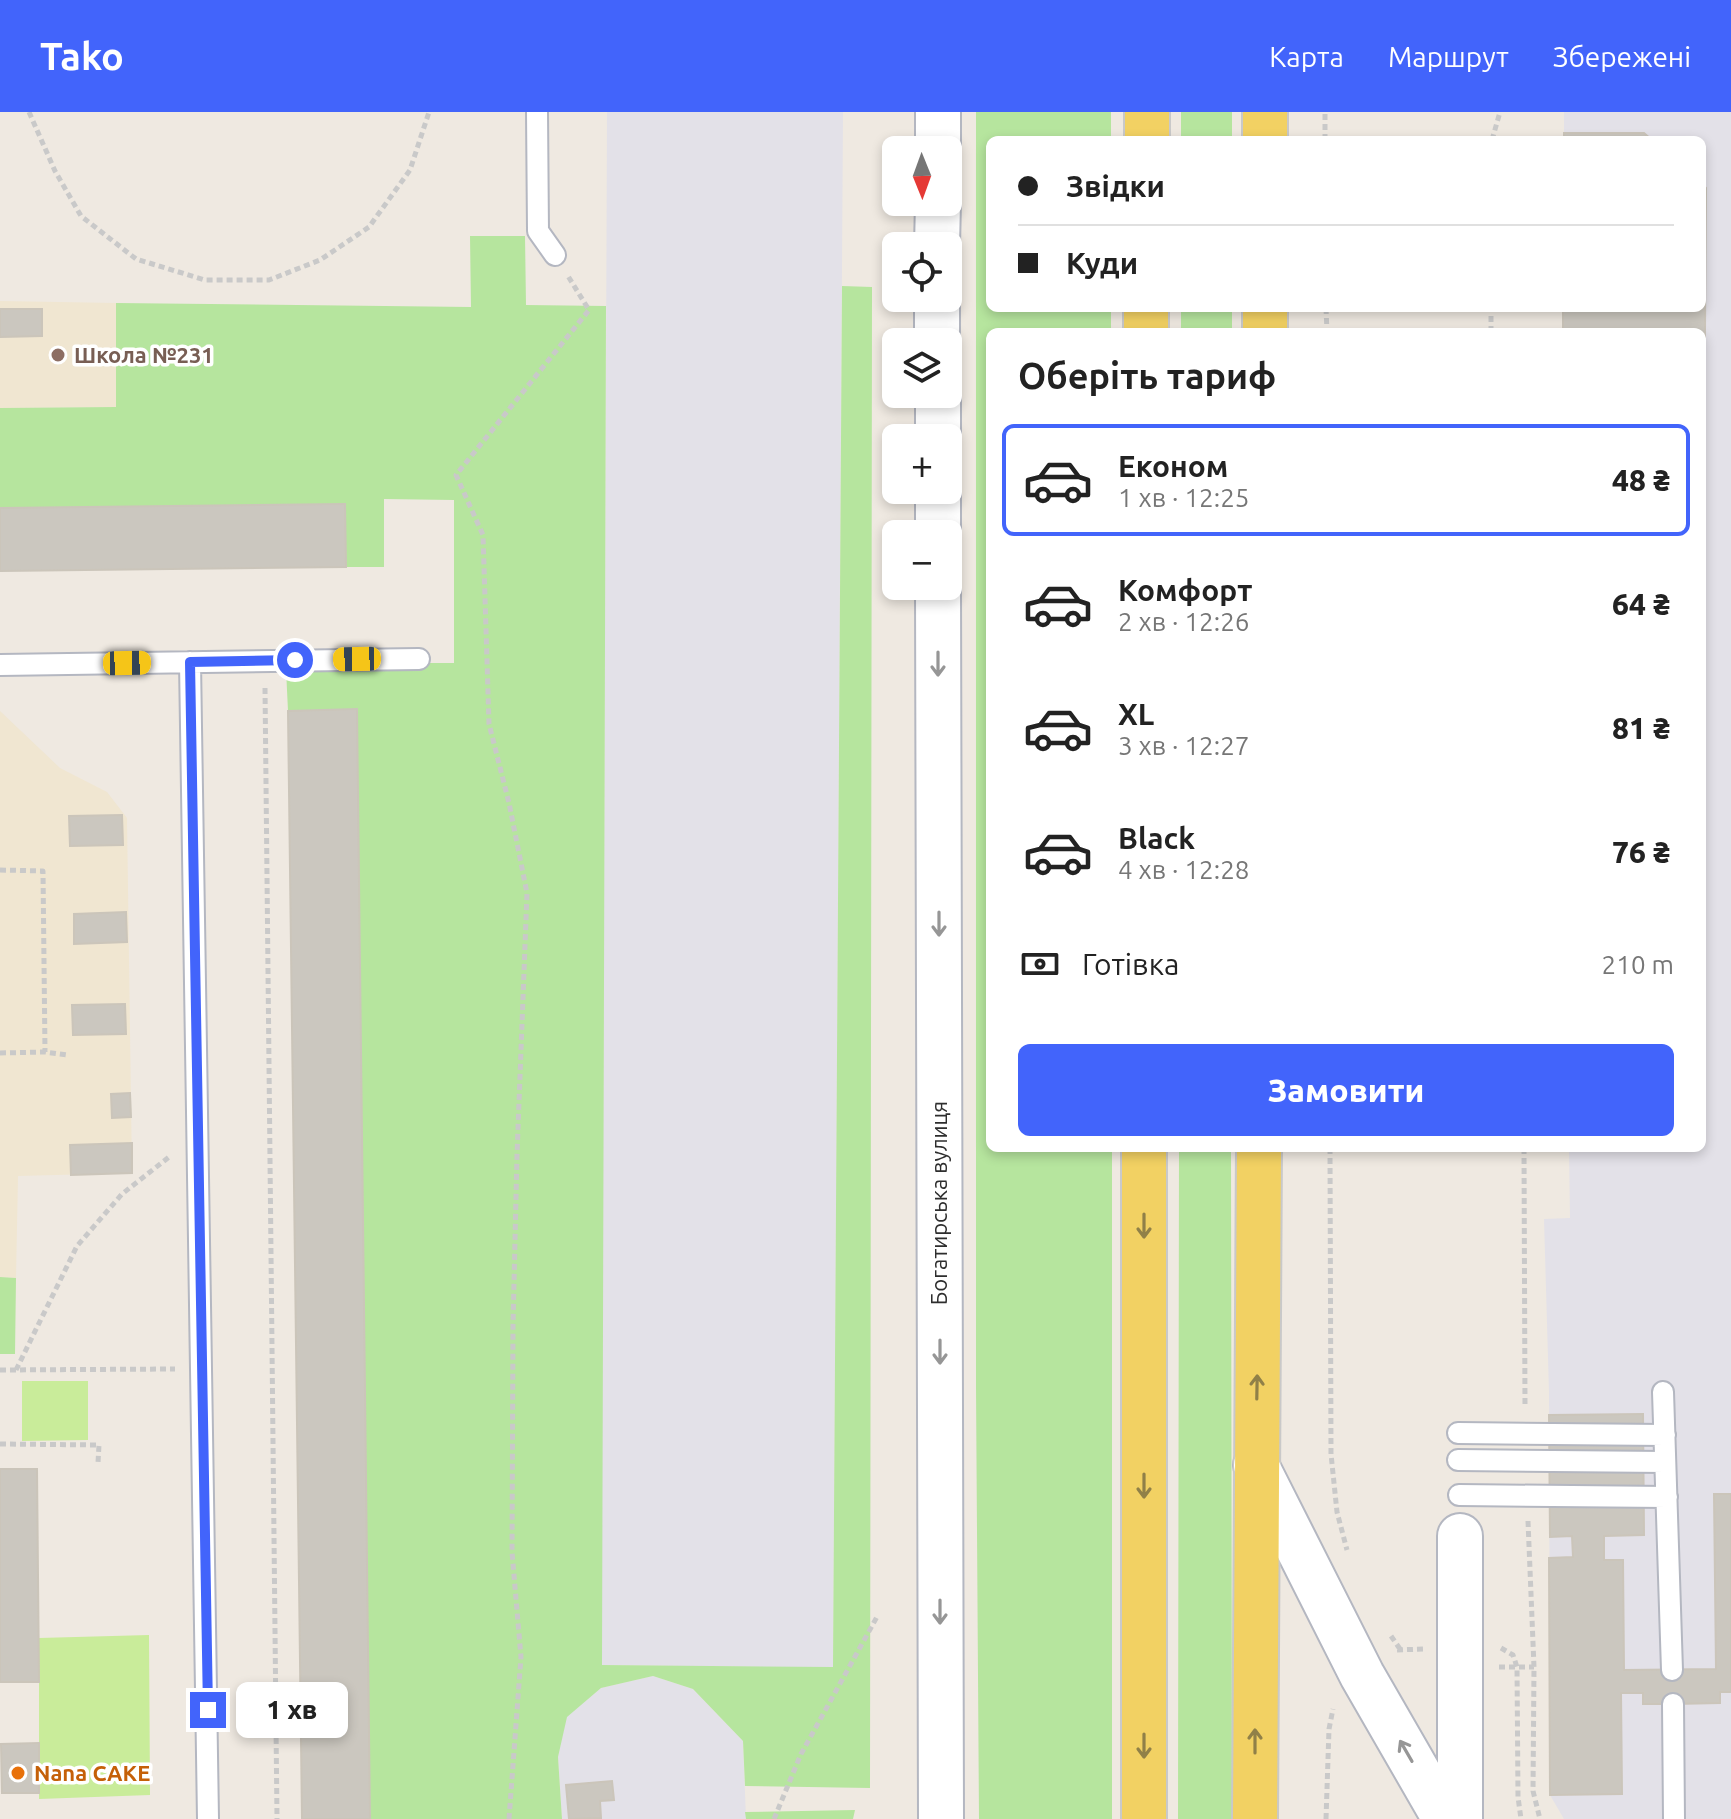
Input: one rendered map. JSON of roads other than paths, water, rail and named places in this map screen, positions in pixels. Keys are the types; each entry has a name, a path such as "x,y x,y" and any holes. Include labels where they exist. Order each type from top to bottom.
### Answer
{"main road":[{"path":"938,112 938,136"},
{"path":"1147,112 1147,136"},
{"path":"1265,112 1265,136"},
{"name":"Богатирська вулиця","path":"938,600 941,1819"},
{"path":"1144,1152 1144,1819"},
{"path":"1255,1819 1259,1152"},
{"path":"1256,1465 1362,1675 1445,1819"},
{"path":"1459,1515 1460,1819"}],"lane":[{"path":"537,112 538,231 555,255"},
{"path":"0,665 419,659"},
{"path":"190,662 208,1819"},
{"path":"1663,1392 1672,1670"},
{"path":"1458,1433 1665,1435"},
{"path":"1458,1460 1665,1462"},
{"path":"1459,1515 1667,1497"},
{"path":"1673,1704 1674,1819"}],"place":[{"name":"Школа №231","path":"58,355"},
{"name":"Nana CAKE","path":"18,1773"}]}
